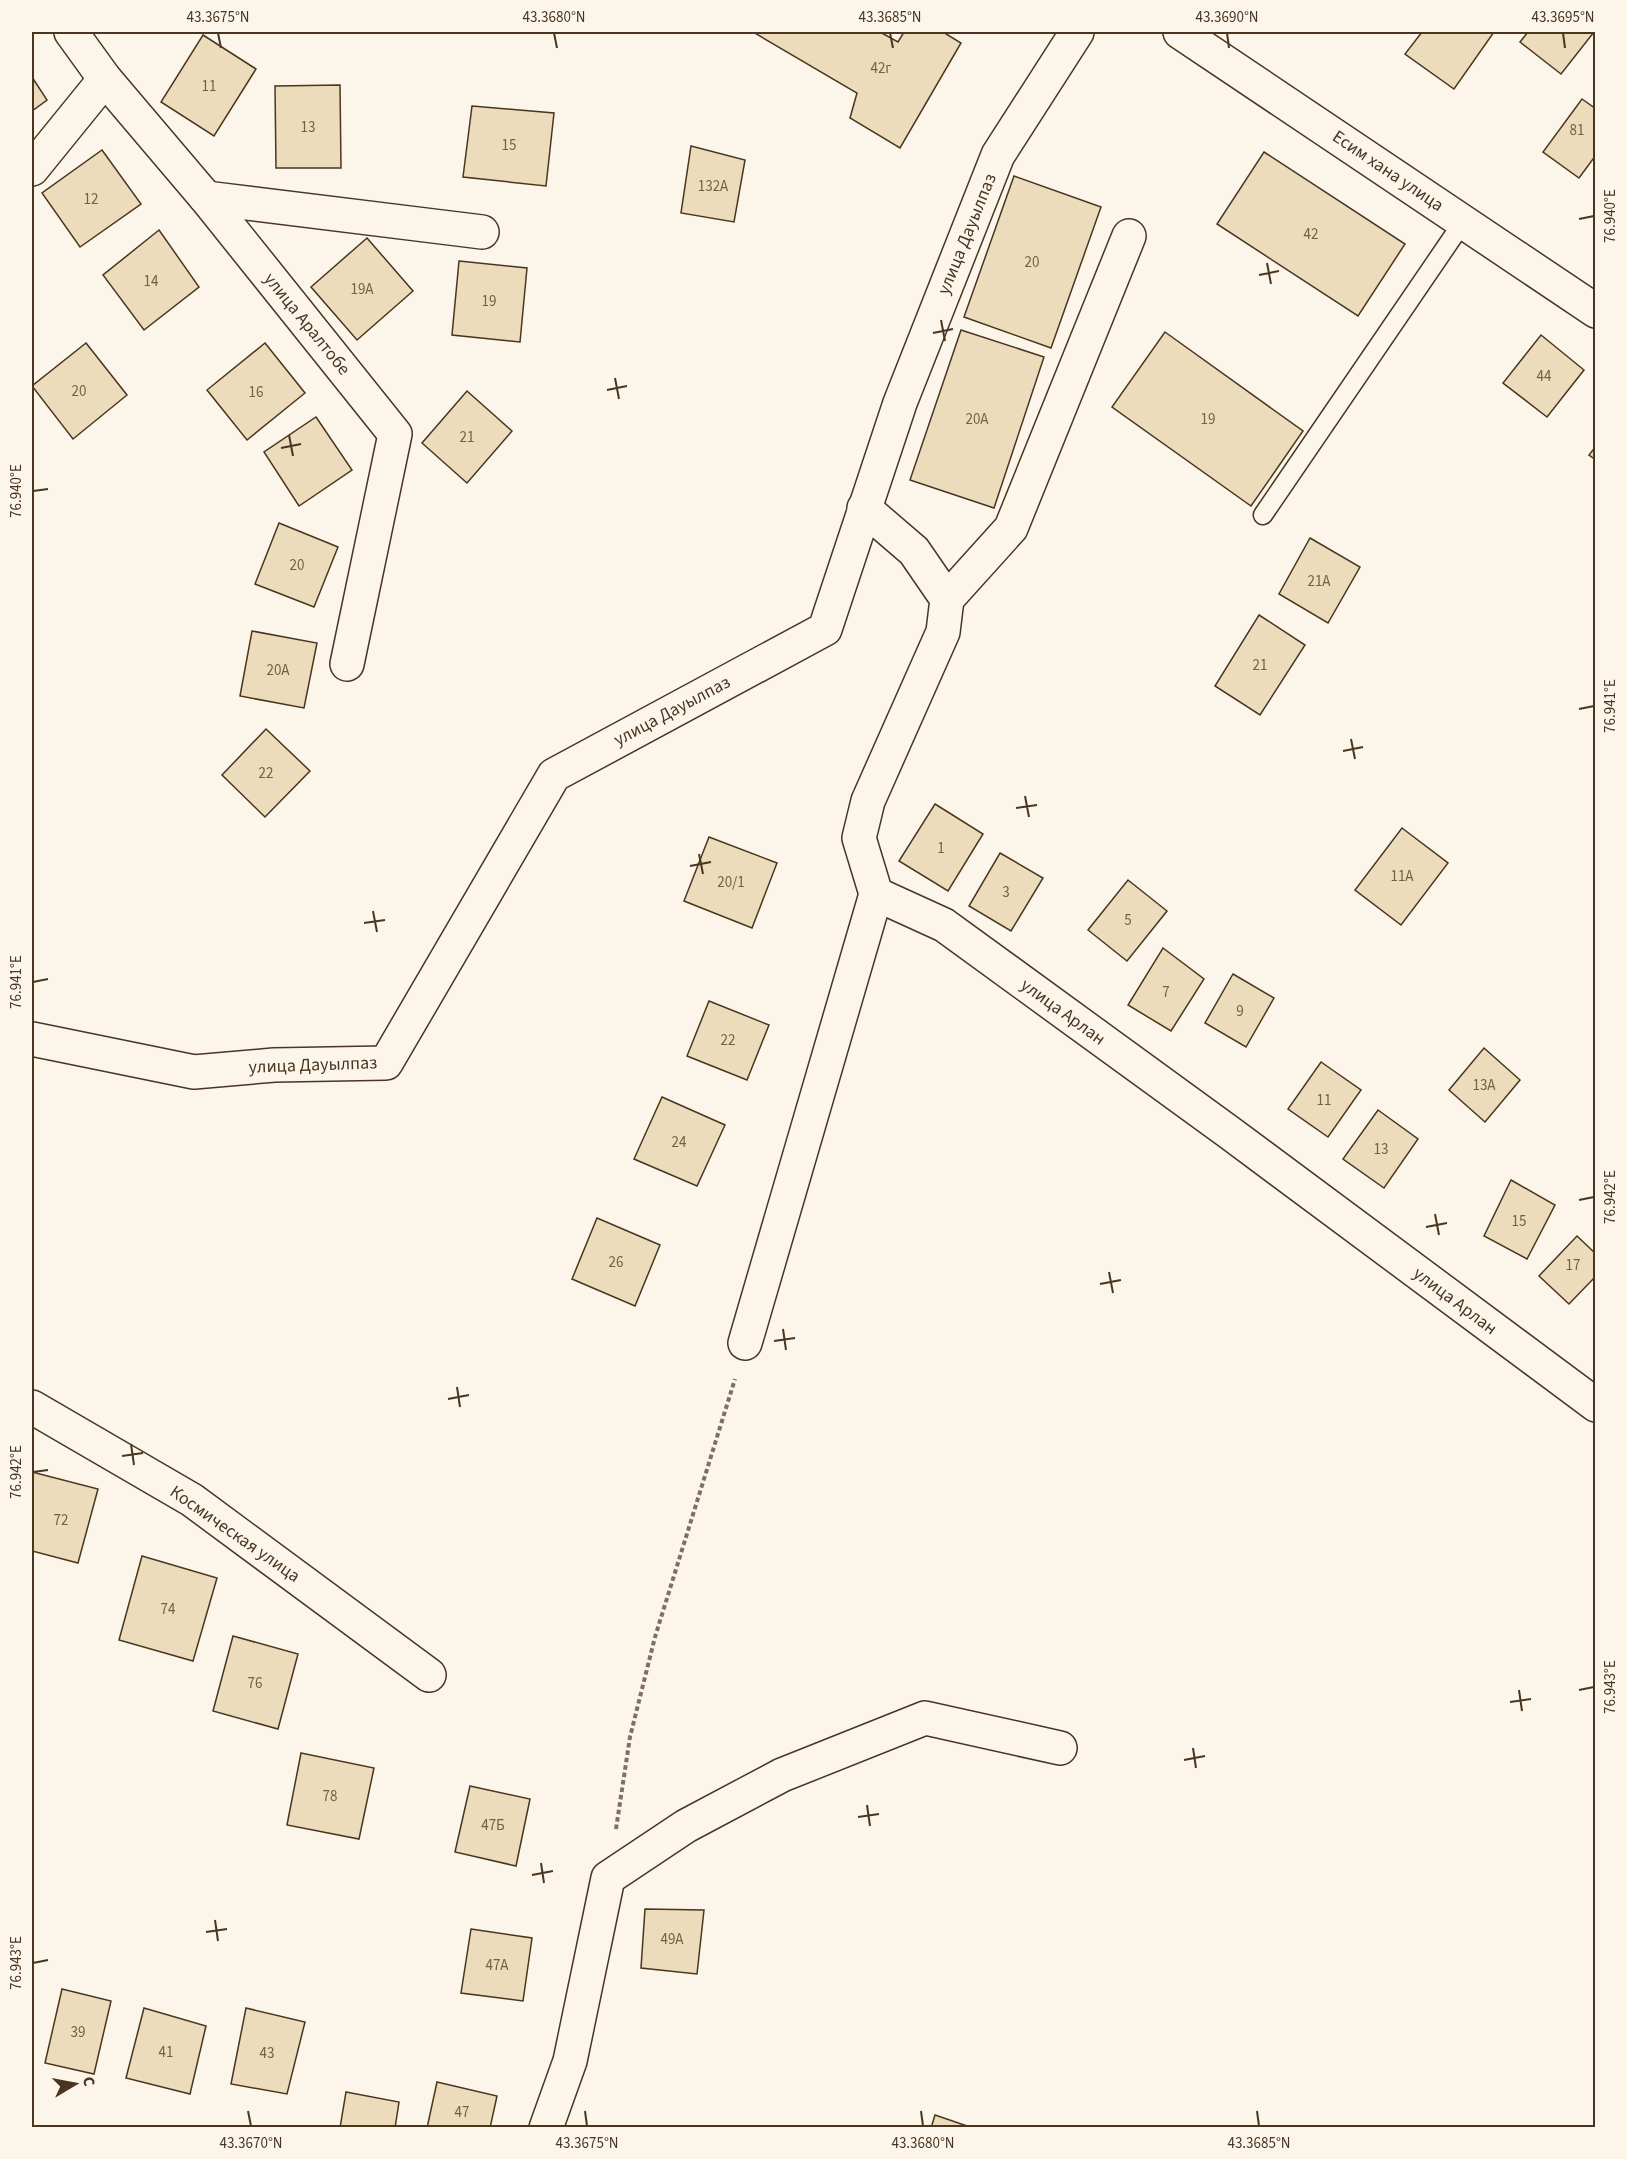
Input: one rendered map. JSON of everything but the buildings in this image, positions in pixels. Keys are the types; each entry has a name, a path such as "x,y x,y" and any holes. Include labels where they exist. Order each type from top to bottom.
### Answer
{"street":[{"name":"улица Аралтобе","path":"71,32 105,79 206,198 395,434 347,664"},
{"name":"улица Дауылпаз","path":"32,1038 194,1072 274,1065 386,1063 554,775 825,629 900,403 998,155 1077,32"},
{"name":"Есим хана улица","path":"1180,32 1596,311"},
{"path":"32,170 105,79"},
{"path":"206,198 482,232"},
{"path":"745,1343 876,894 859,838 868,801 943,632 946,599 1011,528 1129,236"},
{"path":"864,508 914,551 946,599"},
{"name":"улица Арлан","path":"876,894 944,925 1240,1140 1596,1405"},
{"name":"Космическая улица","path":"32,1407 192,1500 429,1675"},
{"path":"546,2127 570,2061 608,1878 686,1826 782,1775 925,1718 1060,1748"}],"lane":[{"path":"1263,515 1463,222"}],"path":[{"path":"608,1878 630,1737 652,1648 745,1343"}]}
